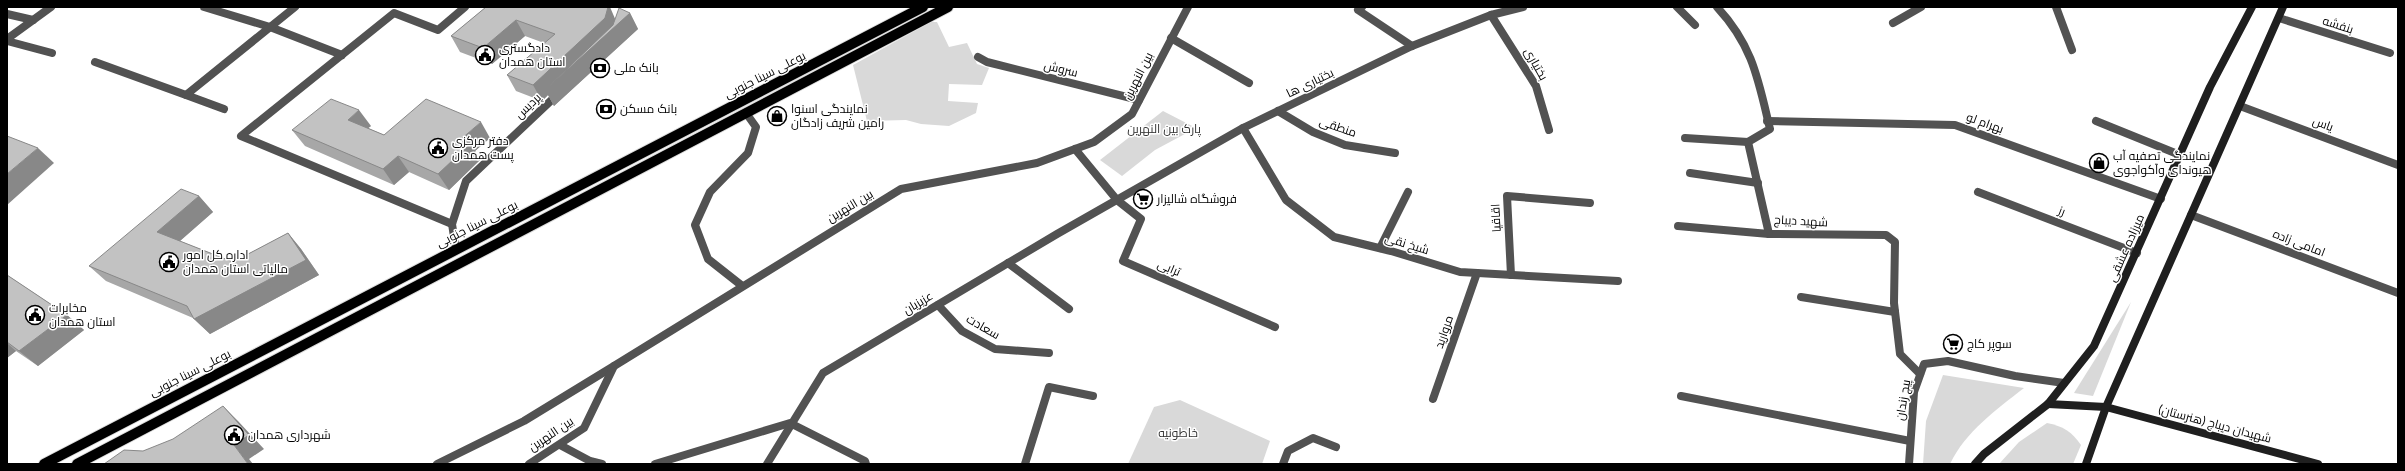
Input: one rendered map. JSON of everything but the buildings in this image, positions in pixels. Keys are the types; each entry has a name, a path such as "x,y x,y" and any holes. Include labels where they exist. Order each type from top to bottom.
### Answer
{"main road":[{"name":"بوعلی سینا جنوبی","path":"44,464 923,7"},
{"name":"بوعلی سینا جنوبی","path":"77,464 948,7"},
{"name":"میرزاده عشقی","path":"1975,464 1984,454 2048,404 2094,346 2137,253 2210,87 2252,7"},
{"path":"2086,464 2106,406 2283,7"},
{"name":"شهیدان دیباج (هنرستان)","path":"2048,404 2106,406 2318,464"}],"street":[{"path":"7,40 50,7"},
{"path":"204,7 270,28 342,55"},
{"path":"186,95 295,7"},
{"path":"452,224 241,136 394,13 438,30 465,7"},
{"name":"بین النهرین","path":"529,464 584,428 614,366 741,285 901,189 1037,163 1094,142 1132,114 1188,7"},
{"path":"1362,7 1358,10 1412,46"},
{"name":"بختیاری ها","path":"1117,200 1243,128 1412,46 1491,15 1523,7"},
{"path":"1677,7 1695,25"},
{"path":"1685,138 1748,142 1770,129 1755,66 1733,24 1717,7"},
{"path":"1893,23 1921,7"},
{"path":"2056,7 2072,50"},
{"path":"7,14 33,20"},
{"name":"بختیاری","path":"1491,15 1536,86 1549,130"},
{"name":"بنفشه","path":"2279,18 2390,53"},
{"path":"1171,38 1249,83"},
{"path":"7,40 52,53"},
{"name":"سروش","path":"978,57 987,62 1139,100"},
{"path":"95,62 224,109"},
{"name":"پردیس","path":"456,250 452,224 466,180 567,85"},
{"name":"یاس","path":"2240,106 2398,164"},
{"name":"منطقی","path":"1278,111 1312,132 1345,145 1395,153"},
{"path":"741,285 708,259 695,225 710,192 748,153 756,127 746,113"},
{"name":"بهرام لو","path":"1767,121 1955,125 2160,199"},
{"path":"2096,121 2180,155"},
{"name":"شیخ نقی","path":"1243,128 1286,200 1334,237 1380,248 1460,272 1618,281"},
{"name":"شهید دیباج","path":"1748,142 1769,234 1886,236 1894,242 1895,312 1900,354 1920,374"},
{"path":"1075,149 1117,200"},
{"path":"1690,173 1758,183"},
{"path":"1380,248 1408,192"},
{"name":"رز","path":"1978,192 2137,253"},
{"name":"اقاقیا","path":"1511,275 1507,196 1590,203"},
{"name":"عزیزیان","path":"767,464 790,423 823,373 1117,200"},
{"name":"ترابی","path":"1117,200 1141,219 1123,261 1275,327"},
{"name":"امامی زاده","path":"2191,215 2398,293"},
{"path":"1678,226 1769,234"},
{"path":"1008,263 1069,309"},
{"name":"مروارید","path":"1433,399 1477,273"},
{"path":"1801,297 1895,312"},
{"name":"سعادت","path":"938,305 962,331 995,349 1049,353"},
{"name":"پیچ زندان","path":"1909,464 1914,392 1924,364 1948,361 2015,376 2064,383"},
{"path":"438,464 524,421 614,366"},
{"path":"1025,464 1049,387 1093,396"},
{"path":"1681,396 1910,441"},
{"path":"655,464 790,423 865,461 866,464"},
{"path":"1283,464 1288,451 1313,438 1336,447"},
{"path":"560,445 588,463 602,464"}],"green space":[{"path":"931,22 937,22 949,47 967,43 977,64 989,68 982,85 949,84 948,101 978,103 976,113 949,126 921,124 906,120 867,121 853,65"},
{"name":"پارک بین النهرین","path":"1163,111 1196,128 1155,150 1122,176 1100,160"},
{"path":"2131,302 2093,396 2074,393"},
{"path":"1943,375 2024,388 1992,413 1973,431 1964,441 1950,464 1923,464 1926,421"},
{"name":"خاطونیه","path":"1180,400 1270,441 1262,464 1128,464 1154,407"},
{"path":"2047,423 2067,430 2081,445 2073,464 1999,464 2019,442"}],"place":[{"name":"دادگستری استان همدان","path":"485,55"},
{"name":"بانک ملی","path":"600,68"},
{"name":"بانک مسکن","path":"606,109"},
{"name":"نمایندگی اسنوا رامین شریف زادگان","path":"777,116"},
{"name":"دفتر مرکزی پست همدان","path":"438,148"},
{"name":"نمایندگی تصفیه آب هیوندای وآکواجوی","path":"2099,163"},
{"name":"فروشگاه شالیزار","path":"1143,199"},
{"name":"اداره کل امور مالیاتی استان همدان","path":"169,262"},
{"name":"مخابرات استان همدان","path":"35,315"},
{"name":"سوپر کاج","path":"1953,344"},
{"name":"شهرداری همدان","path":"234,435"}]}
